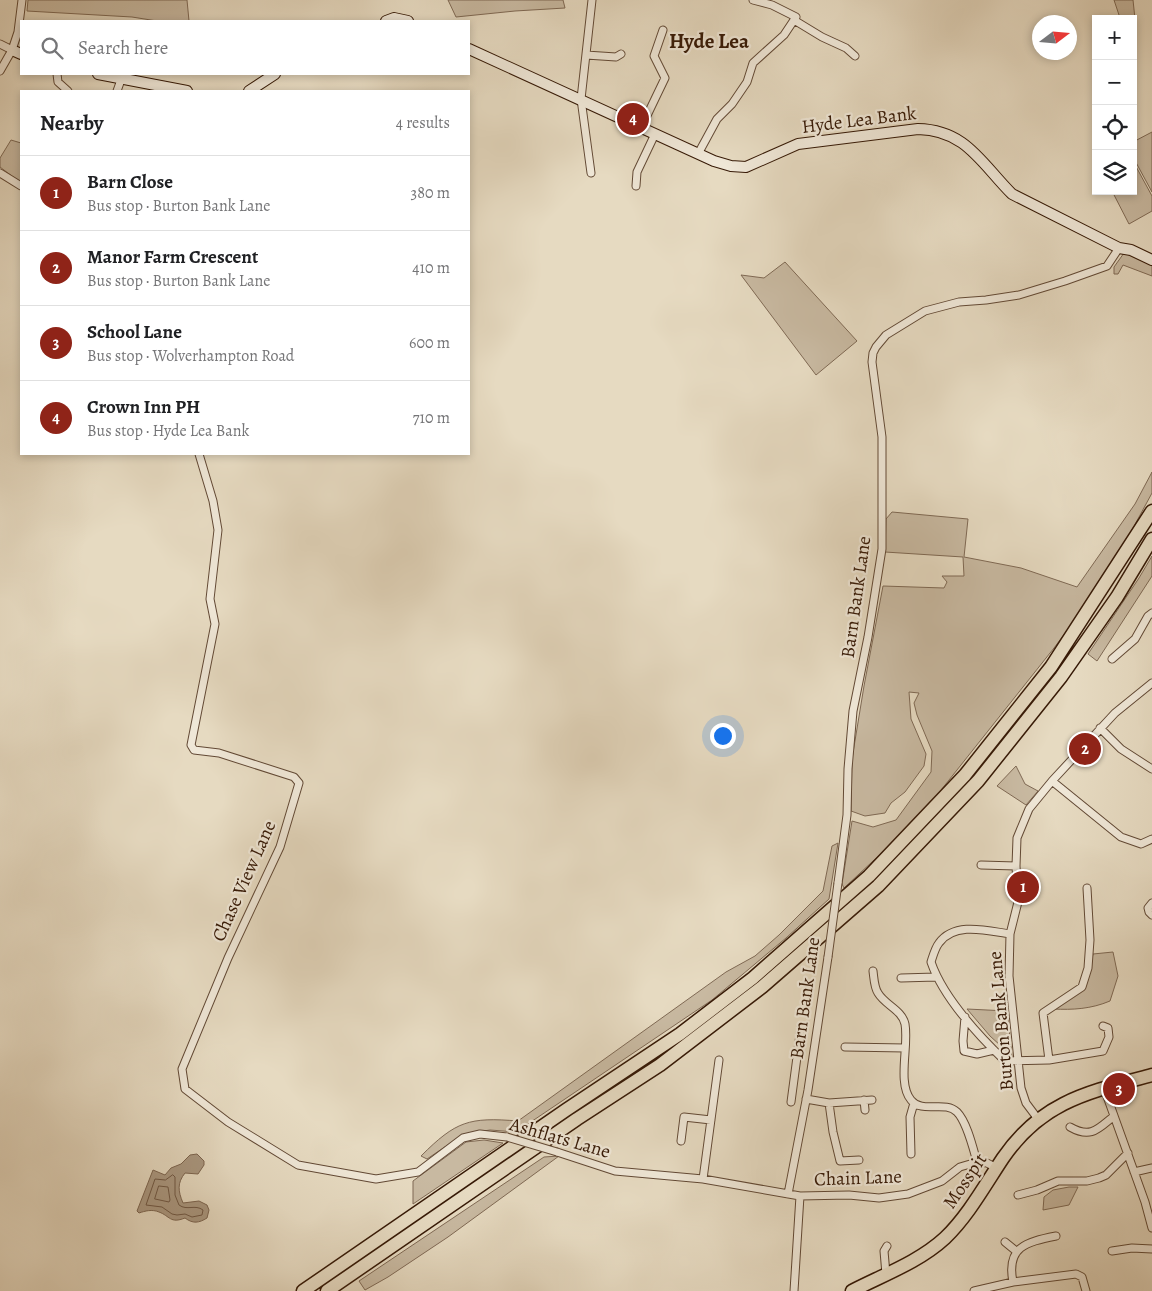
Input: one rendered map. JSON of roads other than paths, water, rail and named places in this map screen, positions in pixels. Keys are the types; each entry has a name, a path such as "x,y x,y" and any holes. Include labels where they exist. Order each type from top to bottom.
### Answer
{"highway":[{"path":"303,1291 581,1099 680,1034 753,978 869,876 965,775 1051,667 1152,511"},
{"path":"327,1291 577,1119 660,1065 762,987 878,886 978,781 1061,677 1117,597 1152,539"},
{"name":"Mosspit","path":"852,1291 920,1256 943,1240 957,1225 1016,1141 1038,1119 1056,1106 1104,1088 1152,1075"}],"street":[{"path":"0,71 17,52 22,0"},
{"path":"590,173 581,99 592,0"},
{"path":"753,0 772,5 822,37 846,48 855,56"},
{"path":"389,20 394,18 403,20"},
{"path":"698,154 717,119 732,104 747,82 753,63 784,35 795,18"},
{"path":"641,128 665,78 654,56 663,30"},
{"path":"0,44 17,52"},
{"name":"Hyde Lea Bank","path":"470,49 698,154 731,166 746,167 798,144 918,129 933,130 960,140 987,165 1012,194 1119,248 1131,250 1152,260"},
{"path":"586,55 616,58 621,54"},
{"path":"57,75 58,82 67,90"},
{"path":"106,75 180,90"},
{"path":"250,90 273,75"},
{"path":"117,90 122,77"},
{"path":"636,186 637,172 655,134"},
{"path":"0,173 20,185"},
{"name":"Barn Bank Lane","path":"788,1194 808,1090 828,957 847,815 848,769 853,711 868,638 882,549 882,437 872,362 873,353 886,334 926,311 959,302 1019,295 1065,282 1108,266 1119,248"},
{"name":"Chase View Lane","path":"182,1069 228,958 280,847 299,783 294,777 218,753 194,750 191,744 216,624 210,599 218,530 213,501 199,455"},
{"path":"1112,659 1135,639 1148,616 1152,613"},
{"name":"Burton Bank Lane","path":"1038,1119 1023,1096 1009,976 1010,934 1018,902 1016,866 1018,838 1029,809 1052,780 1115,713 1152,683"},
{"path":"1100,728 1121,749 1152,769"},
{"path":"1052,780 1121,837 1141,844 1152,839"},
{"path":"981,865 1016,866"},
{"path":"1049,1060 1044,1013 1082,987 1088,968 1090,940 1087,888"},
{"path":"1152,903 1148,908 1148,912 1152,915"},
{"path":"1010,934 970,928 952,933 939,943 931,962 936,977 965,1017 994,1050 1005,1061 1049,1060 1103,1051 1109,1037 1108,1028 1102,1026"},
{"path":"873,971 875,988 878,994 904,1021 906,1091 914,1104 929,1107 948,1107 955,1110 964,1124 978,1162 988,1163 996,1168"},
{"path":"901,978 936,977"},
{"path":"965,1017 964,1051 977,1054 994,1050"},
{"name":"Barn Bank Lane","path":"791,1102 801,1026"},
{"path":"845,1047 905,1048"},
{"path":"703,1179 719,1060"},
{"name":"Ashflats Lane","path":"182,1069 186,1089 228,1122 298,1165 376,1179 418,1172 463,1138 480,1134 507,1137 615,1171 703,1179 800,1196"},
{"path":"794,1087 808,1090"},
{"path":"1104,1088 1134,1172 1148,1202 1152,1228"},
{"path":"806,1099 829,1103 872,1100"},
{"path":"864,1100 865,1110"},
{"path":"829,1103 832,1132 840,1161 859,1160"},
{"path":"911,1154 910,1117 914,1104"},
{"path":"1070,1127 1080,1133 1089,1132 1099,1129 1114,1116"},
{"path":"681,1141 684,1117 711,1120"},
{"path":"1018,1195 1037,1190 1058,1181 1087,1182 1099,1178 1106,1175 1128,1153"},
{"name":"Chain Lane","path":"800,1196 849,1194 879,1198 908,1194 942,1181 960,1167 978,1162"},
{"path":"1134,1172 1152,1168"},
{"path":"794,1291 800,1196"},
{"path":"1013,1282 1012,1258 1016,1251 1029,1244 1056,1236"},
{"path":"1005,1242 1016,1251"},
{"path":"886,1274 884,1251 887,1246"},
{"path":"1112,1250 1152,1249"},
{"path":"974,1291 1013,1282 1076,1274 1082,1277 1086,1291"}],"water":[{"path":"197,1154 204,1161 204,1165 198,1174 185,1173 181,1180 179,1191 183,1203 199,1201 207,1205 209,1210 207,1218 199,1222 193,1222 185,1218 173,1220 156,1211 139,1213 137,1211 153,1170 165,1175 171,1168 181,1164 190,1155"}],"place":[{"name":"Crown Inn PH","path":"633,119"},
{"name":"Manor Farm Crescent","path":"1085,749"},
{"name":"Barn Close","path":"1023,887"},
{"name":"School Lane","path":"1119,1089"}],"district":[{"name":"Hyde Lea","path":"709,41"}]}
